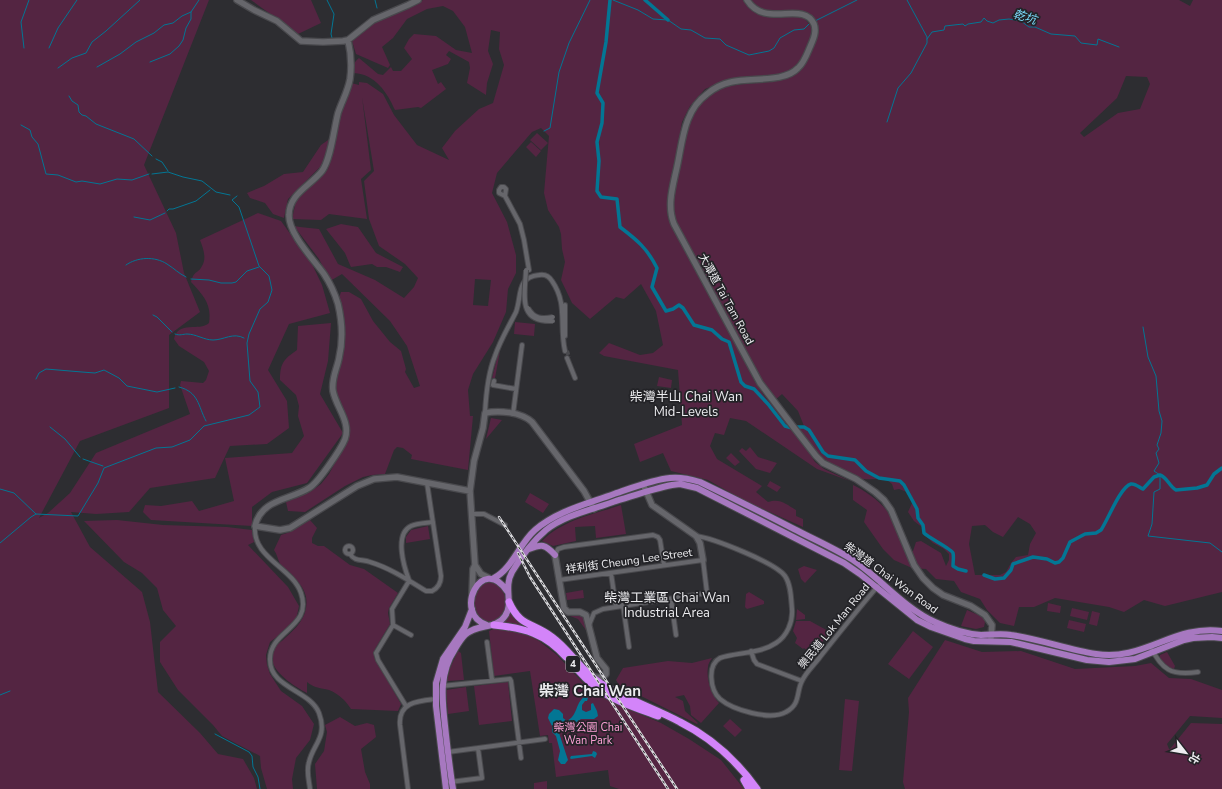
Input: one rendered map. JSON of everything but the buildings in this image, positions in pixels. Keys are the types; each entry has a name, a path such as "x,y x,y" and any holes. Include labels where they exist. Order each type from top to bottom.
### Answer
{"highway":[{"name":"4","path":"509,602 518,618 547,634 558,642 596,681 611,690 680,722 700,734 734,761 757,789"},
{"name":"4","path":"492,625 525,629 547,640 562,652 599,691 614,700 663,718 690,732 717,752 744,780 750,789"}],"main road":[{"name":"柴灣道 Chai Wan Road","path":"472,595 478,584 505,570 528,537 543,524 557,515 643,484 670,478 688,479 700,482 847,557 913,617 926,625 965,639 974,641 991,638 1087,660 1103,662 1131,660 1187,632 1207,630 1222,631"},
{"name":"柴灣道 Chai Wan Road","path":"509,602 507,591 509,579 512,573 538,537 555,524 594,509 646,492 680,484 697,488 844,563 879,585"},
{"path":"529,549 543,546 548,547 555,555"},
{"path":"491,578 504,585 507,591"},
{"path":"446,789 450,784 436,682 442,662 465,627 472,609 472,595"},
{"path":"439,699 447,664 461,640 471,630 492,625 501,621 506,614 509,602"},
{"path":"472,609 478,619 492,625"},
{"name":"柴灣道 Chai Wan Road","path":"1152,649 1193,638 1222,638"}],"street":[{"path":"237,0 277,21 301,41 323,42 348,40 373,20 418,0"},
{"name":"大潭道 Tai Tam Road","path":"747,0 754,8 765,14 797,13 807,16 815,27 813,40 802,64 791,74 783,77 729,82 712,90 698,102 686,124 672,191 670,208 674,224 760,383 816,456 829,467 856,479 884,500 891,510 914,565 923,578 943,595 971,606 985,615 992,625 991,638"},
{"path":"310,789 308,763 321,734 322,726 319,714 310,701 278,678 272,671 270,660 271,651 276,641 294,626 300,618 303,607 302,597 296,584 260,548 256,538 256,526 260,514 269,505 306,490 315,484 342,446 346,435 345,422 336,402 333,388 333,380 339,358 341,342 341,322 338,306 328,282 292,229 289,215 292,200 322,170 326,163 338,113 350,78 351,62 348,40"},
{"path":"506,196 516,216 526,249 527,266 529,270 527,301 529,309 537,317 564,319"},
{"path":"472,595 473,569 475,565 470,490 474,461 485,413 488,383 494,356 516,310 522,286 525,280 531,276 543,274 551,279 558,292 562,302 566,351"},
{"path":"512,414 522,345"},
{"path":"568,359 575,378"},
{"path":"493,384 516,388"},
{"path":"485,413 492,412 524,416 536,425 591,502 594,509"},
{"path":"256,526 280,530 290,528 357,486 374,479 397,477 470,490"},
{"path":"350,554 355,559 373,563 394,571 426,591 435,590 441,579 427,483"},
{"path":"643,484 652,505 696,536 716,541 771,565 781,571 787,580 792,611 790,623 782,638 773,645 764,649 752,651 721,657 714,663 712,673 714,688 722,701 750,713 759,715 782,714 788,711 795,703 802,681 757,664 754,660 752,651"},
{"path":"471,514 484,514 505,526"},
{"path":"409,581 403,566 402,535 413,525 433,522"},
{"path":"586,672 599,678 604,676 606,670 597,658 585,614 580,612 568,612 564,608 555,555 558,549 653,534 660,540 664,565"},
{"path":"589,625 592,617 597,611 623,605 707,593 700,543 696,536"},
{"name":"祥利街 Cheung Lee Street","path":"559,580 702,560"},
{"path":"475,565 481,574 491,578"},
{"path":"611,573 616,607"},
{"path":"406,706 376,657 378,650 393,625 392,609 409,581"},
{"name":"樂民道 Lok Man Road","path":"802,681 879,585"},
{"path":"671,599 676,635"},
{"path":"623,605 629,647"},
{"path":"393,625 411,635"},
{"path":"487,642 492,680"},
{"path":"1152,649 1162,666 1171,671 1198,672"},
{"path":"442,686 508,678 511,681 521,758"},
{"path":"408,789 399,722 401,714 406,706 417,701 439,699"},
{"path":"445,753 545,739"},
{"path":"450,784 482,778 478,748"}],"green space":[{"path":"0,0 209,0 144,165 176,233 184,273 200,312 169,335 169,408 80,441 39,518 48,513 70,493 96,453 190,414 180,385 181,381 203,383 206,380 209,371 204,362 179,346 174,339 176,333 184,328 200,327 209,323 210,316 206,300 191,282 193,276 202,266 204,260 204,253 200,240 258,213 281,221 312,264 322,285 330,313 289,324 268,370 287,401 289,428 267,444 230,446 215,478 150,488 129,512 96,514 71,512 90,547 142,592 150,622 158,692 200,733 218,754 243,759 254,778 257,789 0,789"},
{"path":"251,0 311,0 321,23 298,34"},
{"path":"423,0 744,0 751,10 760,15 768,17 797,16 805,19 812,28 812,36 800,61 790,71 780,74 726,81 705,89 690,106 682,122 667,208 668,218 676,235 715,304 755,382 765,397 795,431 815,462 824,469 850,481 817,469 746,421 730,418 724,435 715,433 710,446 717,459 762,486 756,492 768,502 779,501 796,510 796,516 803,519 803,527 745,501 708,480 671,471 663,453 640,462 634,444 682,425 678,370 604,356 599,353 609,343 640,355 653,353 663,345 656,311 641,284 624,299 616,297 590,319 572,303 561,280 565,262 561,234 559,227 548,210 544,193 549,136 541,128 532,132 497,173 492,193 507,222 516,255 516,273 508,289 506,312 493,342 473,374 468,390 470,416 473,416 468,470 411,459 412,455 403,448 397,447 394,450 385,474 363,477 345,486 305,512 288,511 286,502 310,492 321,484 329,474 345,444 348,427 336,397 334,380 345,342 338,301 341,292 349,292 361,299 373,321 390,342 401,351 406,369 405,372 414,388 420,386 407,346 390,321 342,274 330,281 319,259 294,226 319,229 338,264 375,280 404,298 414,287 418,278 405,264 379,246 369,219 364,181 374,171 362,97 371,170 361,179 367,219 329,214 321,220 292,219 296,201 328,169 341,112 351,83 359,85 359,82 367,83 383,94 394,115 417,145 449,160 442,148 455,131 479,109 493,103 504,65 499,49 500,32 491,30 488,51 493,64 487,83 486,95 467,83 470,68 469,62 449,51 446,55 451,59 448,64 432,70 438,84 441,82 446,89 421,108 418,107 395,110 384,91 374,80 361,74 354,73 354,65 359,58 378,74 383,75 391,67 393,71 401,71 412,59 404,48 414,34 436,36 456,50 472,53 465,27 453,11 443,6 427,9 407,19 393,38 382,47 390,65 388,68 356,54 352,41 376,21 408,9","holes":["475,279 491,280 488,306 473,305"]},
{"path":"751,0 1179,0 1190,6 1193,0 1222,0 1222,592 1165,606 1144,600 1124,612 1109,607 1055,598 1034,607 1019,607 1014,626 1000,623 987,610 980,599 961,592 954,581 936,579 926,569 912,568 894,560 883,549 864,522 867,510 853,500 853,485 873,497 886,510 894,524 907,555 913,551 916,542 921,541 941,553 946,566 949,560 949,554 927,537 923,528 914,521 908,512 913,501 907,492 899,489 894,490 892,484 886,479 859,478 827,464 819,457 796,427 804,426 798,411 782,394 774,401 760,379 720,301 702,274 674,216 673,208 675,190 686,129 691,116 700,103 709,94 719,89 743,84 780,80 790,77 804,66 814,45 818,35 818,28 816,22 810,16 803,13 776,12 758,7","holes":["1126,76 1147,77 1150,84 1140,109 1118,113 1084,137 1080,133 1117,98","1018,517 1030,524 1036,533 1030,544 1028,555 1016,557 1006,572 1000,575 975,575 969,544 972,526 985,525 993,532 1003,537"]},
{"path":"537,133 548,143 541,150 530,140"},
{"path":"331,138 322,165 288,199 284,218 273,214 265,203 250,198 247,193 264,186 284,174 303,172 321,145"},
{"path":"531,142 541,151 536,157 526,147"},
{"path":"341,224 358,227 376,253 403,267 400,272 386,267 377,267 372,264 351,267 345,253 326,229"},
{"path":"515,322 535,324 534,336 514,334"},
{"path":"331,323 328,361 320,394 343,433 307,483 272,492 252,507 252,526 151,520 143,512 145,505 161,506 192,501 199,511 234,501 225,458 292,453 304,436 298,416 299,406 296,395 280,380 282,365 289,356 297,350 298,326"},
{"path":"500,351 495,378 492,378 497,358"},
{"path":"659,377 672,380 671,388 657,386"},
{"path":"491,418 502,420 486,439"},
{"path":"750,447 758,457 777,463 770,473 756,469 739,451 742,448 746,451"},
{"path":"731,453 740,462 735,466 726,458"},
{"path":"770,481 781,487 777,492 767,486"},
{"path":"530,493 549,504 543,513 525,502"},
{"path":"621,505 626,534 596,538 595,526 575,527 576,541 553,546 542,541 559,528 579,518"},
{"path":"117,520 163,525 227,527 252,530 254,542 248,545 288,587 299,606 296,620 293,625 270,642 266,655 270,674 281,691 302,706 314,724 310,740 296,758 292,779 293,789 267,789 261,768 260,756 222,736 178,690 160,662 160,642 176,626 163,610 157,588 142,573 124,562 84,521"},
{"path":"310,520 317,528 312,538 312,543 318,546 324,546 350,565 364,569 398,593 389,608 388,613 390,624 375,649 374,657 401,704 398,711 351,709 342,698 329,690 315,687 307,682 307,693 301,690 280,674 275,667 272,660 272,653 277,645 302,620 306,609 306,597 299,583 280,564 274,550 281,535 290,532"},
{"path":"428,526 430,539 406,543 406,537 411,530"},
{"path":"804,566 817,570 805,583 801,579 798,569"},
{"path":"488,582 496,585 502,590 505,597 506,605 504,612 500,618 494,621 483,620 477,613 474,604 478,590"},
{"path":"583,590 584,598 567,600 566,593"},
{"path":"749,592 764,601 764,604 747,609 745,607 746,594"},
{"path":"1048,603 1061,606 1060,613 1047,611"},
{"path":"1072,608 1089,612 1087,620 1070,616"},
{"path":"797,609 805,615 805,619 796,620"},
{"path":"967,610 983,617 985,622 984,627 976,629 961,626"},
{"path":"1092,611 1100,613 1097,626 1089,624"},
{"path":"510,612 541,632 501,623 508,619"},
{"path":"581,614 584,615 588,633 578,619 570,616"},
{"path":"1069,620 1086,624 1084,632 1067,628"},
{"path":"796,621 810,621 830,632 820,645 815,647 822,648 815,657 795,643 797,638 793,631"},
{"name":"柴灣公園 Chai Wan Park","path":"496,628 519,630 539,641 557,655 583,683 598,695 661,723 721,760 744,789 619,789 610,786 608,770 556,777 552,743 549,743 548,735 540,736 530,671 494,676 489,631"},
{"path":"913,631 933,647 909,679 888,664"},
{"path":"945,640 982,652 1021,651 1075,669 1135,666 1151,663 1169,678 1191,679 1222,690 1222,718 1190,716 1167,744 1170,749 1191,723 1222,724 1222,789 905,789 903,782 909,712 908,698"},
{"path":"458,651 461,653 464,680 447,681 450,668"},
{"path":"1167,652 1175,666 1174,669 1166,666 1161,661 1160,655"},
{"path":"712,658 708,666 708,681 719,703 701,723 691,715 690,706 684,695 675,697 683,701 685,711 698,723 697,724 619,685 616,680 623,668 668,661 692,663"},
{"path":"508,682 512,721 479,725 474,686"},
{"path":"466,687 469,711 448,714 446,690"},
{"path":"845,699 859,701 852,771 839,770"},
{"path":"340,717 355,726 367,723 374,725 376,737 361,749 370,789 317,789 315,764 324,751 327,732 325,725"},
{"path":"730,719 742,730 735,737 723,726"},
{"path":"547,781 547,789 534,789 534,783"}],"water":[{"path":"584,697 588,698 582,705 582,710 586,712 591,710 591,704 593,703 598,716 594,719 581,719 570,727 563,727 560,729 559,733 568,760 565,764 561,764 558,760 560,751 556,736 552,732 552,726 548,718 549,714 554,709 559,710 563,714 563,718 567,721 571,719 579,703"},
{"path":"593,751 597,754 595,758 592,756 570,758 571,756 592,754"}],"waterway":[{"path":"24,48 21,22 29,0"},
{"path":"49,48 58,28 77,0"},
{"path":"58,68 72,58 86,53 92,42 140,0"},
{"path":"150,62 170,54 179,46 183,40 186,28 191,19 191,12 199,0"},
{"path":"327,0 334,14 331,34 332,38"},
{"path":"375,0 377,8"},
{"path":"544,131 550,128 559,72 569,43 590,0"},
{"path":"610,0 606,42 597,93 603,103 602,123 597,142 599,161 597,191 601,197 617,199 620,227 641,245 653,261 657,268 652,287 666,311 679,305 683,308 694,325 712,330 722,339 729,342 741,382 745,386 754,389 785,426 792,428"},
{"path":"613,0 638,10 653,19 668,20 681,29 691,30 705,38 720,39 726,45 749,55 769,51 774,48 780,38 794,30 804,29 809,24"},
{"path":"645,0 668,20"},
{"path":"815,21 857,0"},
{"path":"887,122 898,88 911,73 927,43 927,37 907,0"},
{"path":"97,67 120,54 136,42 154,33 164,25 173,23 182,16 191,12"},
{"name":"乾坑","path":"927,39 932,32 944,30 945,26 963,24 965,26 968,24 981,22 984,18 993,23 999,20 1009,19 1021,21 1029,27 1035,27 1051,34 1075,36 1081,43 1097,45 1098,39 1119,47"},
{"path":"69,96 72,101 78,105 79,112 82,115 86,116 96,124 134,139 152,156"},
{"path":"21,125 30,130 32,137 38,144 46,174 58,175 76,182 82,181 100,184 117,179 132,180 149,174"},
{"path":"156,159 162,162 168,171"},
{"path":"152,174 168,172 202,181 216,192 230,195"},
{"path":"167,211 169,209 196,201 210,190"},
{"path":"0,543 36,514 78,516 98,483 104,468 156,448 172,447 190,440 204,426 249,415 260,407 258,392 250,381 247,343 249,334 260,309 268,302 272,290 269,276 259,266 239,207 232,200 237,196"},
{"path":"134,217 150,220 165,213"},
{"path":"126,265 135,260 146,258 152,259 162,261 186,277"},
{"path":"191,279 232,283 236,282 247,271 259,267"},
{"path":"153,315 172,332"},
{"path":"1143,327 1148,357 1156,376 1159,411 1162,421 1161,433 1157,445 1159,449 1156,453 1159,463 1154,471 1160,475 1160,489 1154,492 1152,524 1148,536 1210,543 1222,552"},
{"path":"175,334 190,334 213,340 232,336 240,336 244,338"},
{"path":"36,379 39,373 46,369 95,373 104,370 119,378 127,386 157,392 175,388"},
{"path":"179,387 191,392 197,400 206,421"},
{"path":"50,427 65,439 80,457"},
{"path":"796,427 804,427 809,430 823,452 828,456 855,460 866,471 879,478 900,481 904,485 917,509 918,518 923,525 924,533 952,551 953,566 966,571"},
{"path":"83,459 103,466"},
{"path":"984,575 995,579 1004,578 1011,570 1013,564 1033,557 1047,559 1055,563 1059,562 1063,558 1070,542 1085,534 1096,533 1101,530 1119,497 1127,486 1131,484 1143,489 1154,477 1160,475 1176,490 1197,488 1207,485 1214,474 1222,468"},
{"path":"0,489 14,493 36,514"},
{"path":"0,695 10,691"},
{"path":"215,734 249,752 252,756 253,767 258,777 260,789"}],"tunnel":[{"path":"567,351 569,357"}],"railway":[{"path":"499,517 677,789"},
{"path":"518,553 530,577 668,789"}],"district":[{"name":"柴灣半山 Chai Wan Mid-Levels","path":"686,404"},
{"name":"柴灣工業區 Chai Wan Industrial Area","path":"667,606"},
{"name":"柴灣 Chai Wan","path":"590,691"}]}
